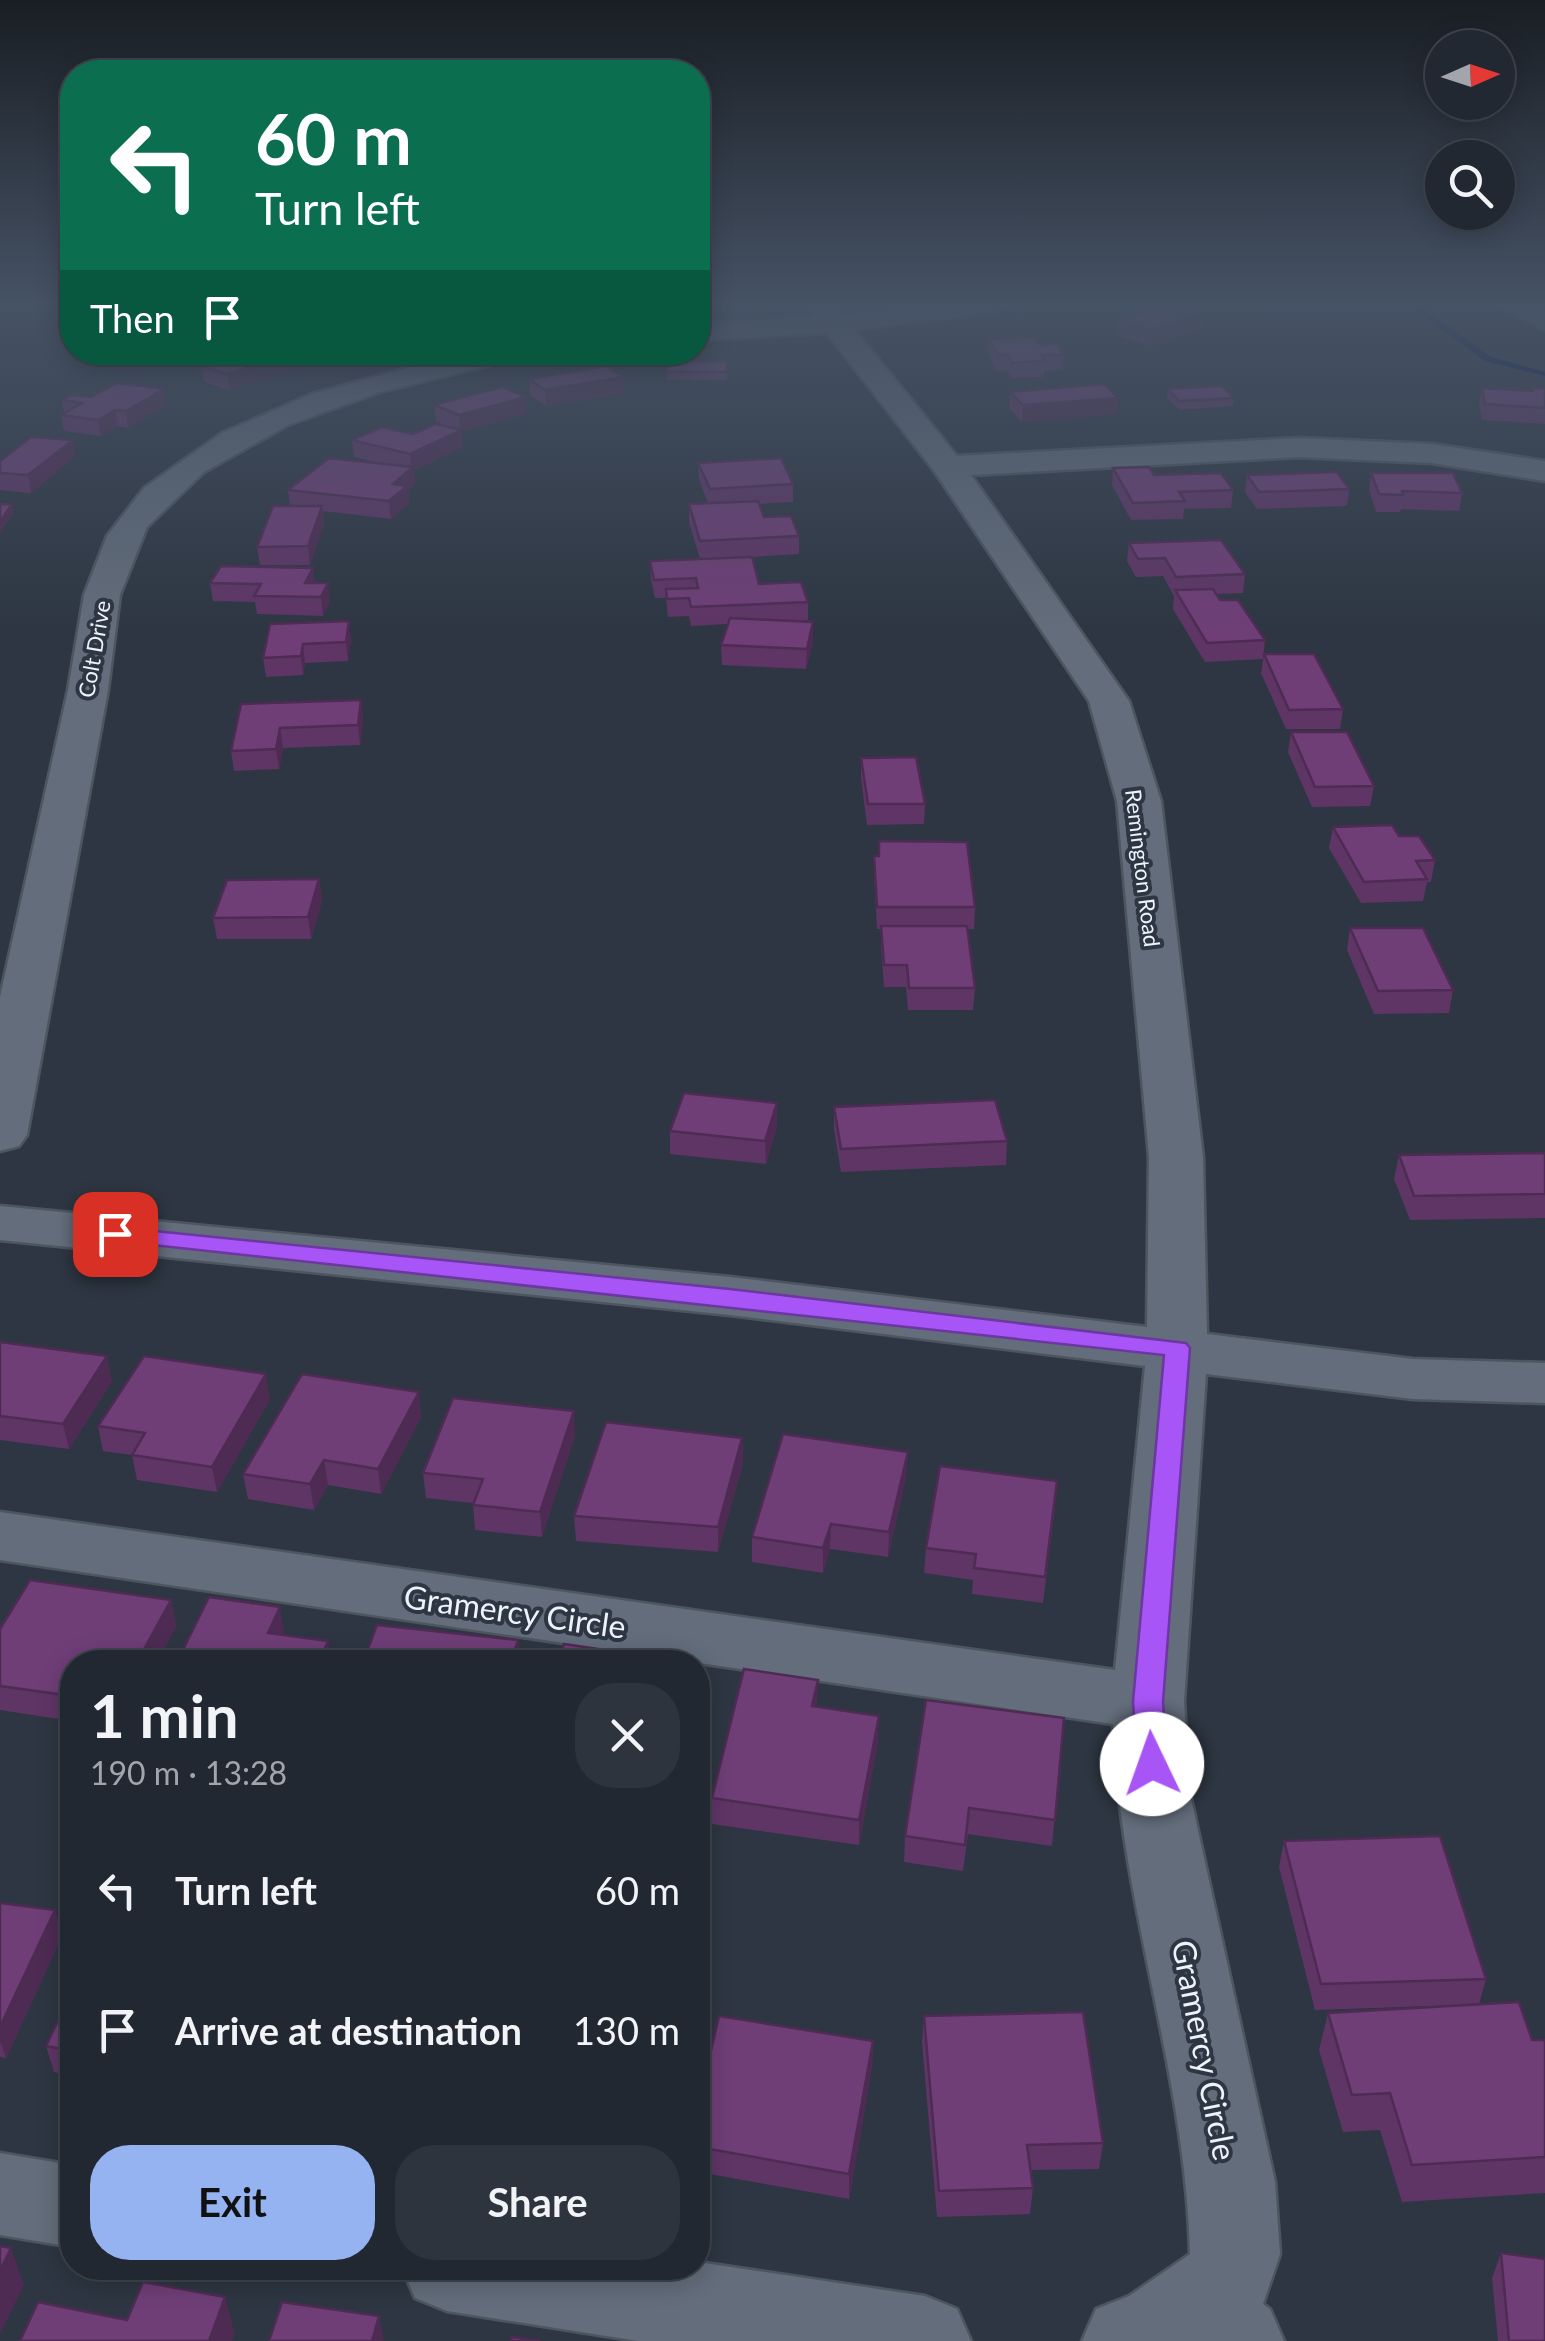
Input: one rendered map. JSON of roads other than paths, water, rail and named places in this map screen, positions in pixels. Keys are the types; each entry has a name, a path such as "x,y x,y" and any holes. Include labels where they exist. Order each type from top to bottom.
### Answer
{"street":[{"name":"Colt Drive","path":"0,1136 44,881 94,663 100,601 111,564 132,521 187,470 274,421 298,413"},
{"name":"Remington Road","path":"906,413 948,466 1109,701 1139,801 1176,1157 1178,1348"},
{"path":"948,466 1329,449 1415,452 1545,471"},
{"path":"0,1223 730,1296 1413,1379 1545,1383"},
{"name":"Gramercy Circle","path":"1178,1348 1148,1702 1154,1794 1232,2182 1235,2254 1227,2284 1187,2330"},
{"name":"Gramercy Circle","path":"0,1536 1148,1702"},
{"path":"0,2194 60,2204"},
{"path":"526,2280 925,2341"}]}
